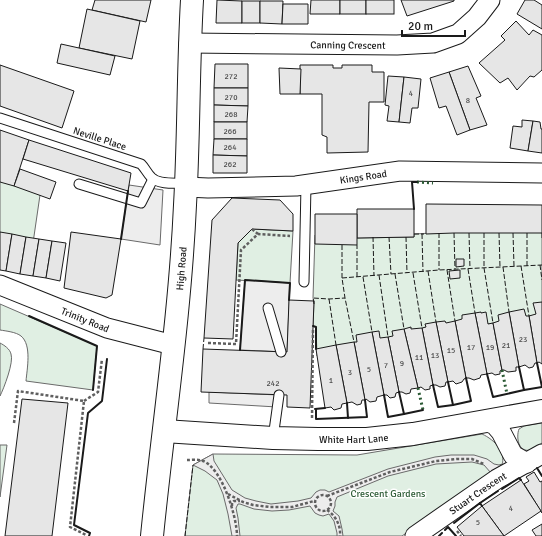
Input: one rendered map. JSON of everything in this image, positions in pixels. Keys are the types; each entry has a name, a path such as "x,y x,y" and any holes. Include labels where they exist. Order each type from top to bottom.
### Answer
{"main road":[{"name":"High Road","path":"152,536 179,292 186,185 189,43 192,0"},
{"name":"White Hart Lane","path":"164,431 273,438 367,439 499,423 542,411"}],"street":[{"name":"Canning Crescent","path":"189,43 397,45 433,43 458,34 477,17 490,0"},
{"name":"Kings Road","path":"186,185 296,186 400,170 542,173"},
{"name":"Trinity Road","path":"0,285 106,328 173,345"},
{"path":"499,423 523,461"},
{"name":"Stuart Crescent","path":"415,536 523,461"}],"lane":[{"name":"Neville Place","path":"0,118 141,164 153,179"},
{"path":"79,184 142,203 153,179 158,182 186,185"},
{"path":"304,282 306,185"},
{"path":"268,308 281,352"},
{"path":"273,438 281,413 279,395"}],"path":[{"path":"252,229 258,234 296,237"},
{"path":"208,343 236,344 241,250 258,234"},
{"path":"312,409 313,328"},
{"path":"14,423 18,391 84,401 98,392 102,359"},
{"path":"84,401 70,527 86,536"},
{"path":"231,506 232,502 234,501 270,507 292,507 314,501 318,496 323,494 328,496 390,472 436,461 472,459 486,464"},
{"path":"187,460 202,461 210,465 216,473 228,494 237,536"},
{"path":"228,494 242,502"},
{"path":"328,496 331,502 328,510"},
{"path":"314,501 314,505 317,510 328,510"},
{"path":"328,510 336,520 339,527 340,536"}],"green space":[{"path":"0,169 40,195 33,243 0,233"},
{"path":"542,227 542,314 317,356 316,327 313,326 315,235 357,238 414,237 414,234"},
{"path":"252,229 293,231 290,283 236,280 238,243"},
{"path":"0,304 97,346 93,390 26,381 28,364 27,345 21,336 0,330"},
{"path":"0,343 9,350 12,358 8,375 0,396"},
{"path":"542,423 542,443 531,450 523,449 518,440 519,429 524,426"},
{"name":"Crescent Gardens","path":"482,434 495,443 501,451 503,461 502,466 402,536 185,536 193,465 213,454 357,455"},
{"path":"0,445 7,445 0,497"}],"shaded area":[{"path":"129,185 163,190 160,245 121,239"},
{"path":"245,280 290,283 287,352 240,350"},
{"path":"209,392 279,395 277,407 209,403"},
{"path":"213,454 214,461 232,490 245,498 271,504 311,498 320,490 329,492 388,469 435,457 474,455 487,459 494,464 502,464 502,466 491,473 484,465 472,462 436,464 388,476 337,497 333,511 339,516 343,536 337,536 334,521 329,514 323,516 319,515 315,513 310,506 289,510 272,511 254,509 238,504 236,508 240,536 232,536 223,494 217,480 205,471 193,465"}],"building":[{"path":"95,0 151,0 146,22 92,10"},
{"path":"217,0 242,1 242,23 216,23"},
{"path":"311,0 340,0 340,14 310,14"},
{"path":"340,0 366,0 366,14 340,14"},
{"path":"366,0 394,0 394,14 366,14"},
{"path":"401,0 454,0 454,1 407,16"},
{"path":"525,0 534,0 542,5 542,29 517,14"},
{"path":"242,1 260,1 260,23 242,23"},
{"path":"260,1 283,1 282,24 260,23"},
{"path":"283,4 308,4 308,24 282,24"},
{"path":"87,9 140,21 132,59 79,48"},
{"path":"516,21 529,35 533,30 542,35 542,70 534,77 530,76 517,90 508,78 500,83 479,63 505,40 501,36"},
{"path":"61,44 115,56 110,75 57,63"},
{"path":"215,64 248,64 248,88 214,88"},
{"path":"0,65 74,91 62,128 0,106"},
{"path":"300,65 333,65 333,68 342,68 342,65 372,65 372,72 384,72 384,102 369,102 368,152 327,153 327,137 322,135 322,94 300,94"},
{"path":"468,66 481,96 476,98 487,125 470,130 449,72"},
{"path":"279,68 301,69 300,94 280,94"},
{"path":"449,72 470,130 457,135 446,106 439,108 430,78"},
{"path":"388,76 404,77 399,122 387,121 389,106 385,105"},
{"path":"404,77 421,79 418,108 412,108 410,123 399,122"},
{"path":"214,88 248,88 248,106 214,105"},
{"path":"214,105 248,106 247,122 214,122"},
{"path":"522,120 533,121 528,151 510,148 513,126 522,127"},
{"path":"533,121 540,122 542,129 542,153 528,151"},
{"path":"214,122 247,122 247,139 214,139"},
{"path":"0,130 29,140 14,186 0,182"},
{"path":"214,139 247,139 247,156 213,155"},
{"path":"29,140 131,173 128,191 23,159"},
{"path":"213,155 247,156 247,173 213,173"},
{"path":"20,169 56,182 50,199 14,186"},
{"path":"232,198 280,200 293,214 293,231 252,229 238,243 233,339 204,338 212,220"},
{"path":"426,204 542,205 542,233 426,234"},
{"path":"357,209 414,209 414,237 357,238"},
{"path":"315,214 357,214 357,245 315,244"},
{"path":"0,232 12,234 6,271 0,270"},
{"path":"71,232 121,239 112,295 106,298 64,288"},
{"path":"12,234 26,237 20,274 6,271"},
{"path":"26,237 39,239 33,276 20,274"},
{"path":"39,239 52,241 46,278 33,276"},
{"path":"52,241 66,243 60,281 46,278"},
{"path":"456,259 464,259 464,266 456,267"},
{"path":"460,270 460,278 450,279 449,271"},
{"path":"289,300 314,301 310,408 287,407 287,395 201,392 203,349 287,352"},
{"path":"542,302 542,364 539,362 537,363 529,316 536,314 533,303"},
{"path":"524,309 526,316 529,316 537,363 535,363 533,367 529,368 525,365 519,367 509,312"},
{"path":"486,312 488,324 493,323 502,370 500,371 500,374 487,374 475,313"},
{"path":"509,312 519,367 516,367 516,371 508,372 502,370 493,323 499,321 498,315"},
{"path":"475,313 487,374 481,375 480,378 474,380 466,378 455,321 462,319 462,315"},
{"path":"445,321 446,323 455,321 466,378 462,382 456,384 453,381 448,382 436,322"},
{"path":"436,322 448,382 446,382 445,386 440,387 433,385 422,328 426,327 425,324"},
{"path":"411,327 411,329 422,328 433,385 430,386 430,389 425,390 421,387 418,388 404,329"},
{"path":"404,329 418,388 411,389 410,393 406,394 399,392 388,337 393,336 392,331"},
{"path":"379,331 380,338 388,337 399,392 396,393 395,397 390,398 387,395 384,395 372,332"},
{"path":"372,332 384,395 377,397 376,401 370,402 366,399 365,400 354,342 357,342 356,335"},
{"path":"354,342 365,400 362,400 361,404 357,405 352,402 347,403 336,345"},
{"path":"336,345 347,403 342,404 341,408 334,410 331,407 325,408 316,349"},
{"path":"22,399 68,403 52,536 5,536"},
{"path":"534,472 540,482 542,481 542,513 524,484 529,481 526,477"},
{"path":"521,480 541,511 504,536 482,506"},
{"path":"482,506 504,536 464,536 457,527"},
{"path":"542,524 542,536 536,536 532,530"}],"hedge":[{"path":"417,182 433,183"},
{"path":"502,370 507,394"},
{"path":"418,388 423,410"}],"fence":[{"path":"439,233 439,270"},
{"path":"454,233 455,269"},
{"path":"469,233 470,269"},
{"path":"484,233 484,268 493,323"},
{"path":"499,233 500,267"},
{"path":"513,233 514,266"},
{"path":"527,233 527,266"},
{"path":"542,233 542,240"},
{"path":"414,234 424,234"},
{"path":"422,234 423,272"},
{"path":"373,237 374,276"},
{"path":"389,237 391,274"},
{"path":"406,237 407,273"},
{"path":"342,245 342,278 354,342"},
{"path":"357,245 357,277"},
{"path":"540,265 542,280"},
{"path":"342,278 439,270 542,265"},
{"path":"521,266 529,316"},
{"path":"503,267 509,312"},
{"path":"468,269 475,313"},
{"path":"447,270 455,321"},
{"path":"428,271 436,322"},
{"path":"413,273 422,328"},
{"path":"395,274 404,329"},
{"path":"379,275 388,337"},
{"path":"363,277 372,332"},
{"path":"314,304 313,298 345,298"},
{"path":"329,299 336,345"},
{"path":"203,349 204,338"},
{"path":"185,536 193,465"}],"wall":[{"path":"414,209 412,182 417,182"},
{"path":"121,239 128,191"},
{"path":"240,350 245,280 290,283 289,300"},
{"path":"29,316 97,346 93,390"},
{"path":"313,326 316,327 316,349"},
{"path":"89,536 90,533 74,525 88,413 102,401 107,359"},
{"path":"519,367 524,390 542,387 537,363"},
{"path":"487,374 493,397 524,390"},
{"path":"453,405 471,401 466,378"},
{"path":"433,385 438,407 453,405 448,382"},
{"path":"384,395 388,417 404,414 399,392"},
{"path":"316,409 316,419 367,417 365,400"},
{"path":"347,403 348,418"},
{"path":"315,409 325,408"},
{"path":"404,414 423,410"},
{"path":"537,468 542,476"},
{"path":"502,489 519,478 521,480"},
{"path":"480,503 498,491"},
{"path":"454,523 480,503 482,506"},
{"path":"445,530 448,527 456,536"},
{"path":"439,536 442,533"}]}
